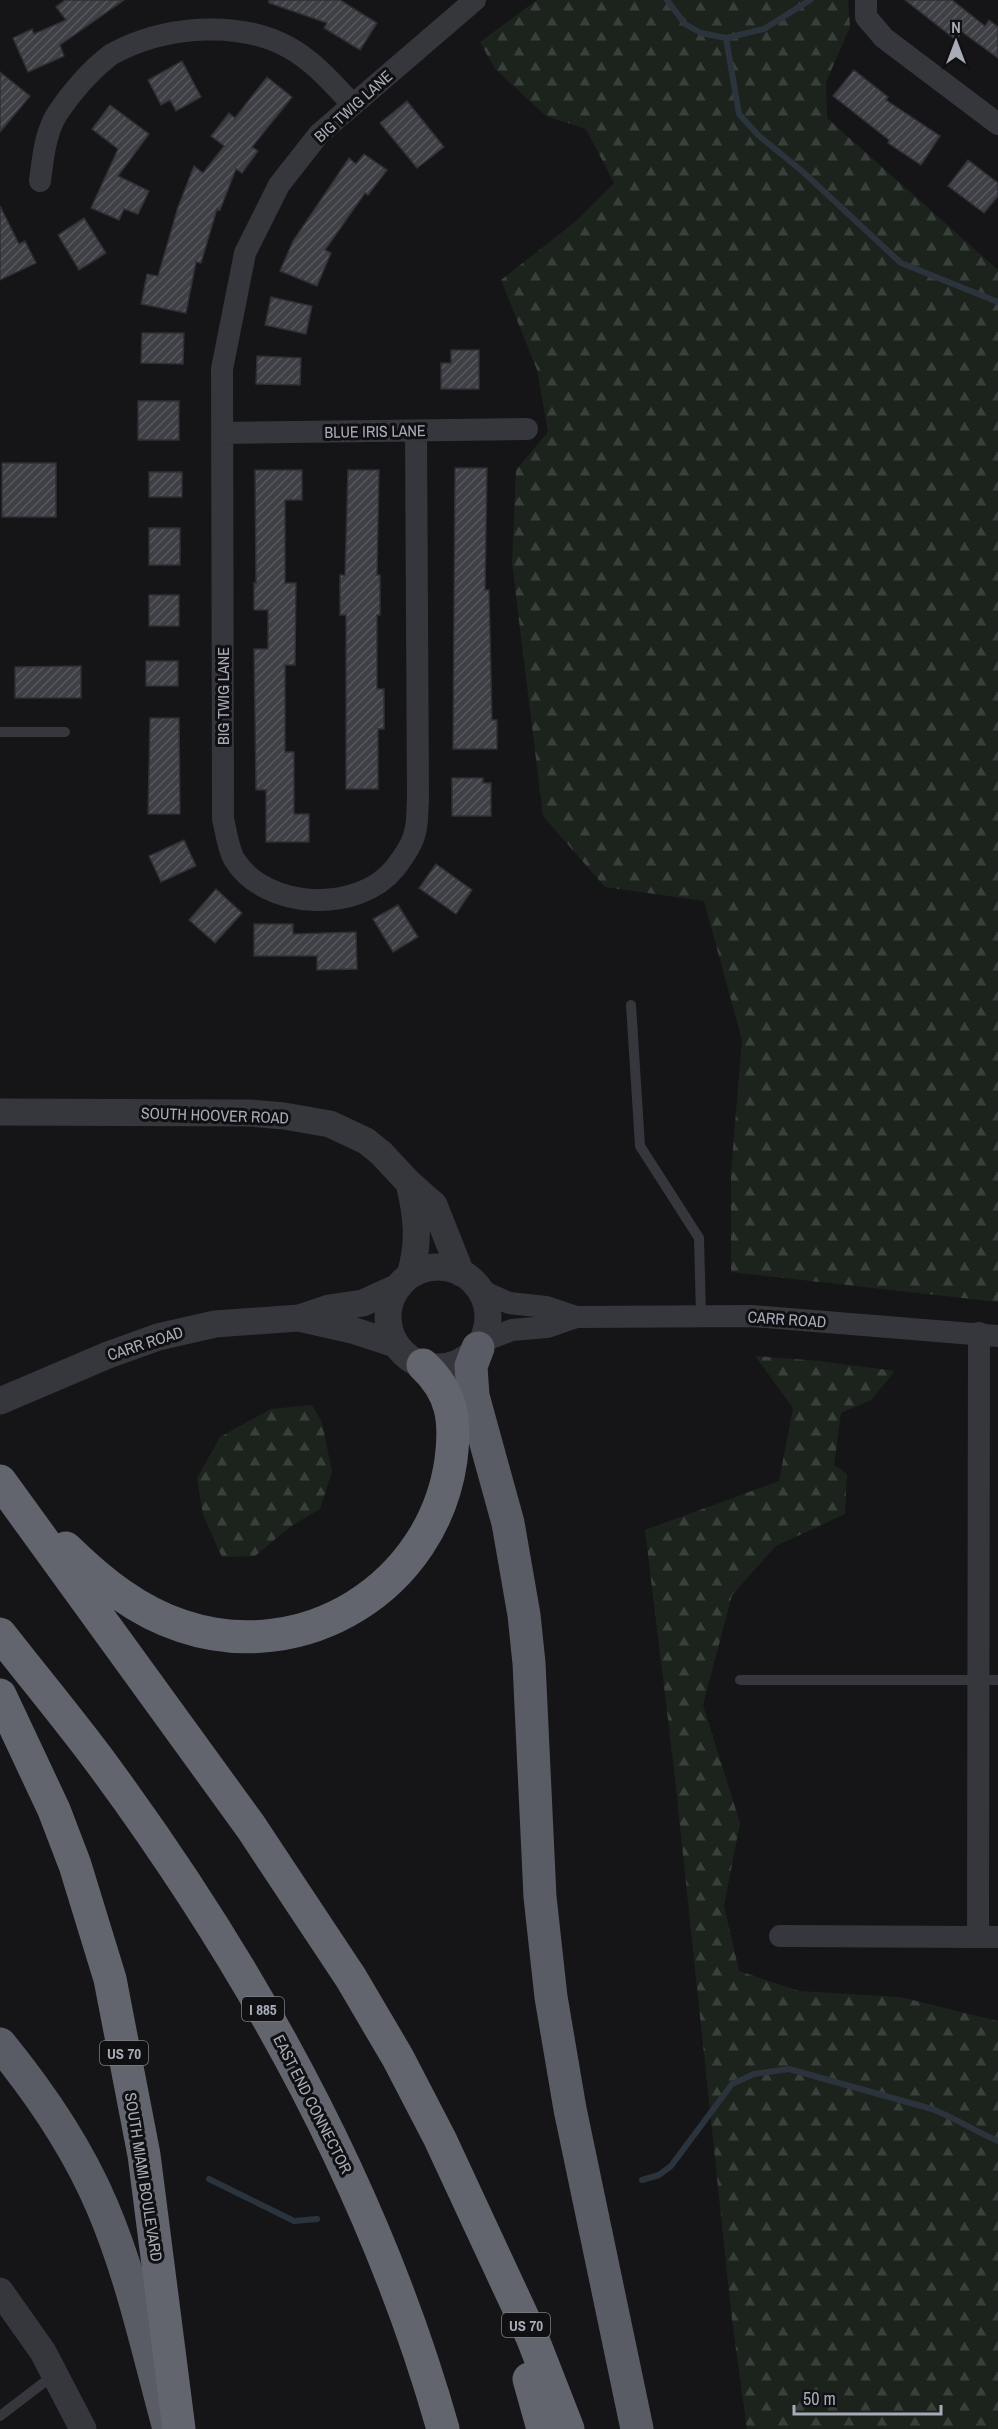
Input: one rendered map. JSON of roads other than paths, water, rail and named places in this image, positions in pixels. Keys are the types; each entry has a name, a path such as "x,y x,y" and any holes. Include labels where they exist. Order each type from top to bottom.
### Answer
{"highway":[{"path":"480,1344 471,1366 471,1386 508,1523 524,1615 529,1663 540,1897 554,2019 578,2151 637,2429"},
{"path":"6,1489 93,1573 133,1603 158,1617 183,1627 234,1636 284,1634 310,1627 356,1606 398,1573 426,1536 441,1504 452,1453 452,1412 440,1383 423,1365"},
{"path":"6,1489 199,1753 302,1901 398,2058 440,2139 479,2223 543,2429"},
{"name":"EAST END CONNECTOR","path":"0,1634 104,1767 136,1812 222,1940 273,2026 314,2103 382,2252 416,2343 443,2429"},
{"name":"SOUTH MIAMI BOULEVARD","path":"0,1695 54,1810 75,1865 110,1979 144,2155 180,2429"},
{"path":"0,2044 59,2126 102,2205 131,2288 169,2429"},
{"name":"US 70","path":"479,2223 532,2337 568,2429"}],"street":[{"name":"BIG TWIG LANE","path":"416,431 418,800 415,833 394,869 369,888 329,901 292,898 252,881 233,858 223,819 222,369 245,253 279,185 319,134 475,0"},
{"path":"866,0 866,17 884,38 998,124"},
{"path":"40,182 46,142 58,112 109,56 142,40 174,33 213,29 256,35 287,46 306,59 353,105"},
{"name":"BLUE IRIS LANE","path":"222,433 527,429"},
{"name":"SOUTH HOOVER ROAD","path":"0,1112 209,1112 284,1116 309,1119 349,1132 366,1141 381,1154 434,1206 471,1281"},
{"path":"404,1281 435,1267 471,1281 487,1306 488,1315 480,1344 465,1360 449,1366 423,1365 407,1357 395,1344 388,1328 387,1311 404,1281 418,1235 416,1209 409,1183"},
{"name":"CARR ROAD","path":"9,1397 108,1354 158,1337 215,1324 299,1318 329,1308 363,1303 404,1281"},
{"name":"CARR ROAD","path":"471,1281 509,1303 546,1307 576,1317"},
{"name":"CARR ROAD","path":"480,1344 512,1330 547,1327 576,1317 752,1316 988,1334"},
{"name":"CARR ROAD","path":"299,1318 352,1330 395,1344"},
{"path":"780,1936 988,1937 988,1334"},
{"path":"0,2291 37,2342 83,2429"}],"lane":[{"path":"0,732 65,732"},
{"path":"632,1005 640,1146 699,1238 701,1315"},
{"path":"740,1680 987,1680"},
{"path":"0,2416 55,2373"}],"waterway":[{"path":"667,0 685,24 701,33 726,38 764,29 810,0"},
{"path":"726,38 739,114 758,135 802,171 901,263 998,302"},
{"path":"642,2180 659,2175 671,2166 732,2084 754,2074 789,2069 932,2109 998,2141"},
{"path":"209,2179 294,2221 317,2219"}]}
